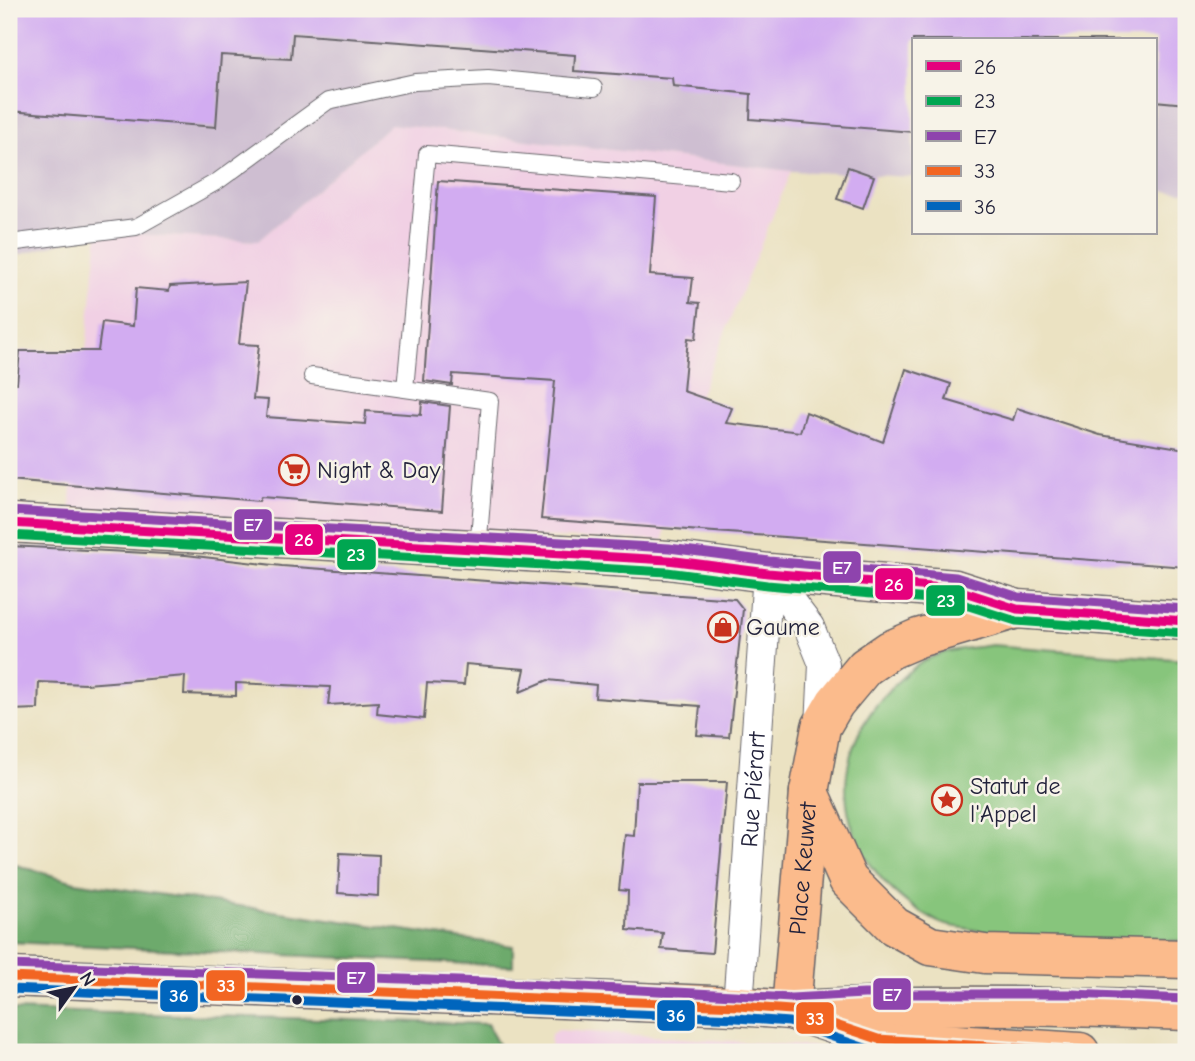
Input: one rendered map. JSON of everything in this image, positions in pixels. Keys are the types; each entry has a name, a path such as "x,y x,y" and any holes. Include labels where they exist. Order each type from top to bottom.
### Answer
{"main road":[{"path":"9,523 668,560 768,573 955,589 1017,609 1186,621"},
{"name":"Place Keuwet","path":"791,1010 809,792 821,727 835,704 865,667 890,650 918,638 1017,609"},
{"path":"809,792 848,880 894,926 930,946 985,954 1186,959"},
{"path":"9,977 791,1010 864,1006 1073,1006 1186,1011"},
{"path":"791,1010 878,1039 1080,1052"}],"street":[{"name":"Place Keuwet","path":"768,573 809,626 824,664 821,727"},
{"name":"Rue Piérart","path":"738,1006 768,573"}],"lane":[{"path":"9,243 136,227 218,181 328,101 415,82 488,78 594,88"},
{"path":"405,389 427,154 731,181"},
{"path":"312,376 490,401 478,550"}],"shaded area":[{"path":"9,9 1186,9 1186,192 1156,191 1156,38 912,38 912,177 791,171 391,124 258,241 98,232 9,258"},
{"path":"391,124 791,171 670,467 664,540 68,528 98,232 258,241"},
{"path":"558,1030 897,1052 550,1052 551,1034"}],"green space":[{"path":"992,645 1186,660 1186,941 1077,940 1022,936 945,925 907,902 881,878 862,851 850,821 846,789 850,757 863,726 885,695 925,661 952,650"},
{"path":"9,863 75,882 513,946 513,966 9,942"},
{"path":"9,1010 487,1024 502,1052 9,1052"}],"building":[{"path":"9,9 1186,9 1186,104 1156,101 1156,38 912,38 912,132 750,119 751,94 673,86 672,78 574,71 575,55 293,34 291,59 221,55 216,127 9,111"},
{"path":"848,167 874,176 863,208 837,199"},
{"path":"438,181 656,197 650,275 693,278 690,302 700,303 696,339 688,338 683,391 732,408 726,423 800,432 806,412 883,442 906,369 951,384 946,400 1013,420 1017,408 1100,435 1186,449 1186,567 541,519 555,381 453,374 452,385 424,381"},
{"path":"246,282 239,344 259,345 253,399 268,400 266,417 365,424 366,411 421,415 422,402 450,406 442,511 261,497 259,501 9,480 9,383 17,383 20,351 98,351 102,322 133,326 136,288 169,291 170,286"},
{"path":"9,546 186,555 282,566 735,599 743,609 729,737 697,735 700,706 595,698 596,685 548,680 520,692 525,669 466,664 464,685 427,683 424,719 377,714 378,702 328,705 330,687 236,683 236,696 184,694 185,676 86,684 39,682 38,709 10,710"},
{"path":"637,782 727,782 712,953 661,949 663,933 627,930 628,891 619,890 625,835 634,836"},
{"path":"340,853 379,855 378,896 338,893"}],"transit line":[{"name":"E7","path":"10,511 669,548 769,561 956,577 1019,597 1186,609"},
{"name":"26","path":"9,523 668,560 768,573 955,589 1017,609 1186,621"},
{"name":"23","path":"9,535 667,572 767,585 953,601 1016,621 1185,633"},
{"name":"E7","path":"9,965 486,982 791,998 864,994 1073,994 1186,999"},
{"name":"33","path":"9,977 738,1006 791,1010 878,1039 1080,1052"},
{"name":"36","path":"9,989 737,1018 789,1022 874,1051 893,1052"}],"place":[{"name":"Night & Day","path":"294,470"},
{"name":"Gaume","path":"723,627"},
{"name":"Statut de l'Appel","path":"947,800"}]}
